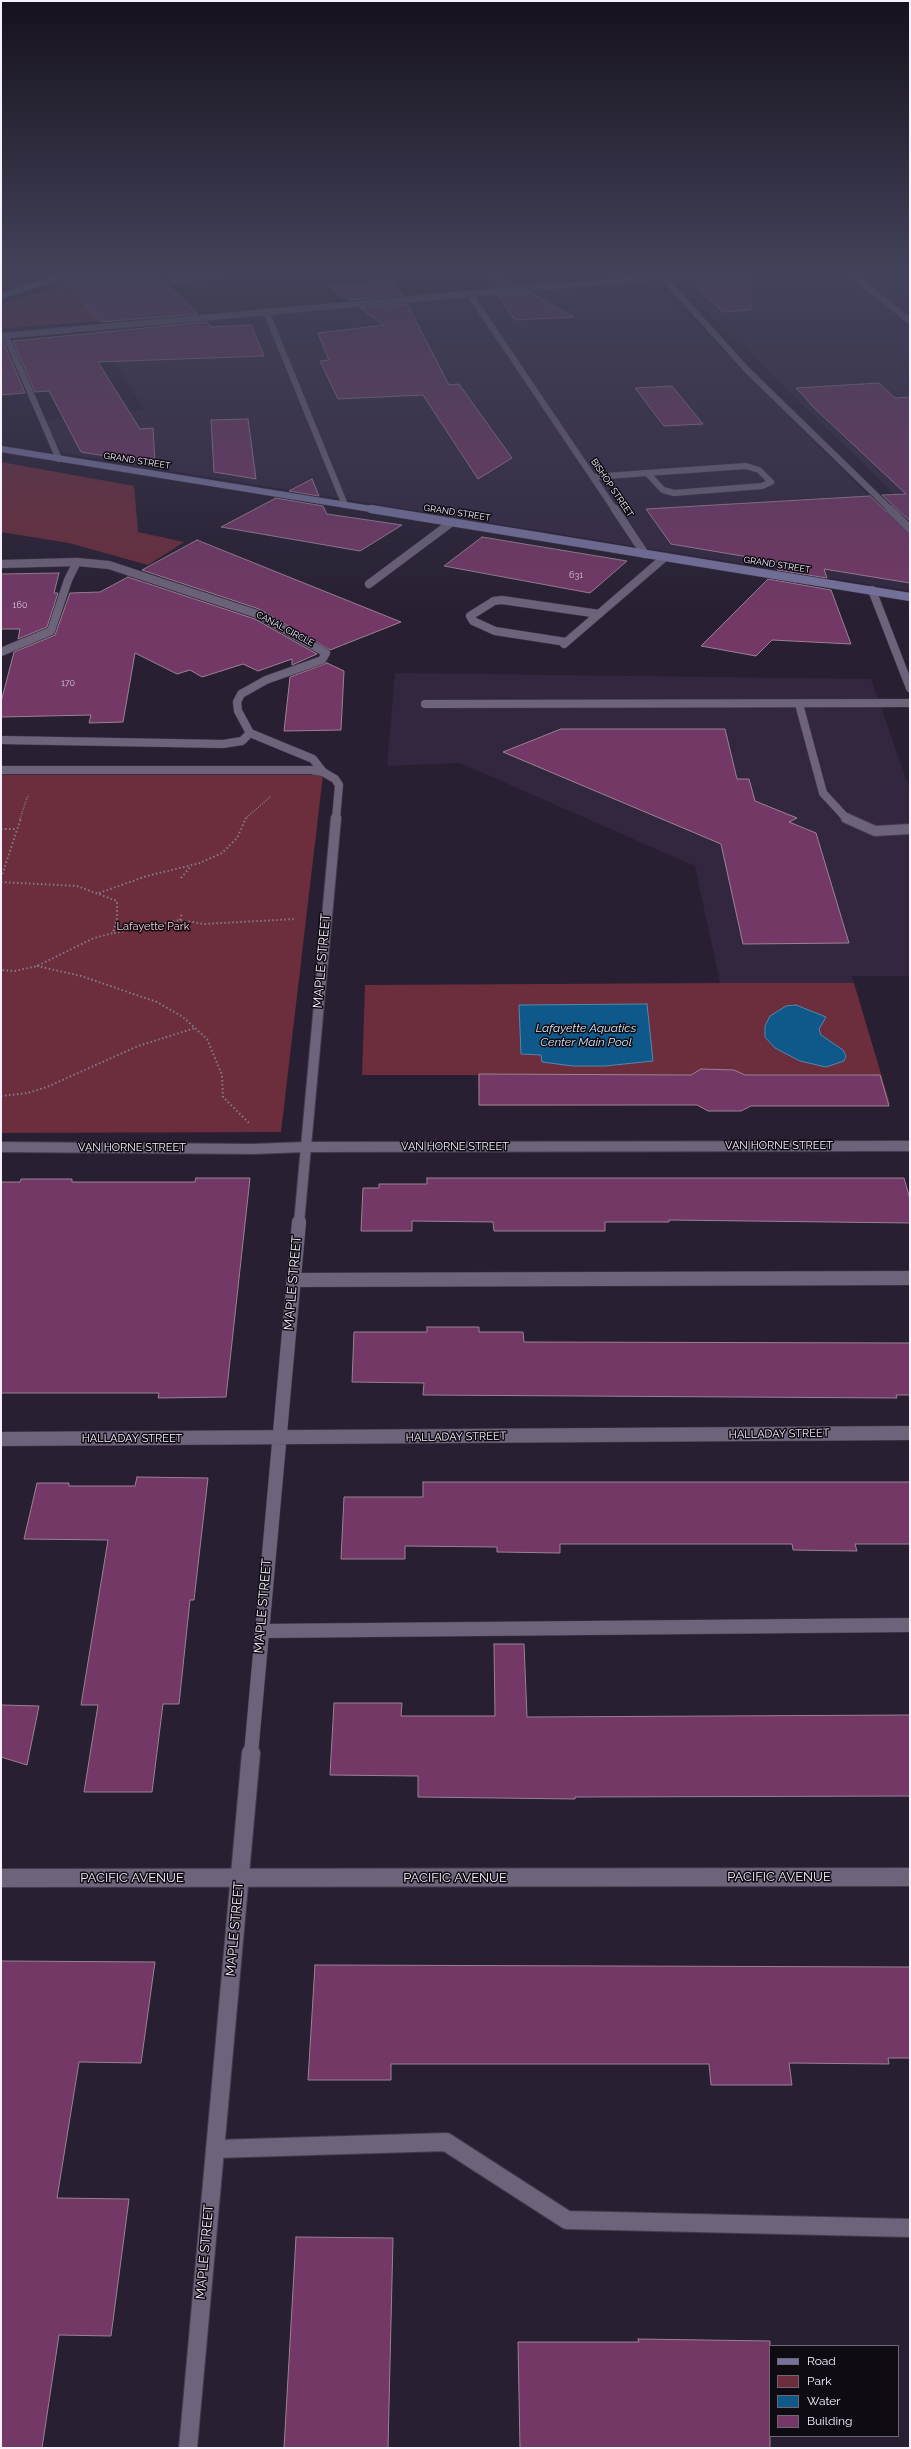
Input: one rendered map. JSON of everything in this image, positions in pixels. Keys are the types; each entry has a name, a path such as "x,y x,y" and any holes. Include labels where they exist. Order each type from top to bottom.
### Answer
{"main road":[{"name":"GRAND STREET","path":"1,449 910,596"}],"street":[{"path":"27,388 59,459"},
{"path":"297,388 345,505"},
{"name":"BISHOP STREET","path":"534,388 645,554"},
{"path":"766,388 910,529"},
{"path":"594,477 647,473 746,466 760,470 771,482 768,485 762,486 674,493 663,490 647,473"},
{"path":"369,584 452,522"},
{"path":"599,614 502,600 494,601 470,616 473,621 495,631 565,643 599,614 665,557"},
{"path":"1,652 51,631 68,580 76,562"},
{"name":"CANAL CIRCLE","path":"1,564 76,562 109,565 256,614 320,648 326,653 322,660 266,680 241,694 237,702 242,719 250,733"},
{"path":"872,590 910,688"},
{"path":"425,704 910,703"},
{"path":"799,704 824,792 828,798 849,821 875,831 910,829"},
{"path":"1,740 223,744 242,741 250,733 313,759 323,772"},
{"path":"1,770 311,770 323,772"},
{"name":"MAPLE STREET","path":"188,2448 278,1438 339,785 335,779 323,772"},
{"name":"VAN HORNE STREET","path":"1,1147 260,1149 305,1147 910,1146"},
{"path":"293,1280 910,1278"},
{"name":"HALLADAY STREET","path":"1,1439 910,1432"},
{"path":"261,1631 910,1625"},
{"name":"PACIFIC AVENUE","path":"1,1878 910,1877"},
{"path":"214,2148 446,2142 567,2220 910,2228"}],"path":[{"path":"1,878 36,770"},
{"path":"98,893 147,876 191,865 222,853 237,838 245,819 272,795"},
{"path":"1,829 17,829"},
{"path":"181,878 191,865"},
{"path":"1,882 77,886 117,901 117,918 113,933"},
{"path":"180,920 182,913"},
{"path":"1,970 15,971 37,966 94,938 180,920 204,924 295,919"},
{"path":"37,966 81,976 157,1002 183,1017 206,1039 216,1058 222,1075 223,1097 251,1125"},
{"path":"1,1096 28,1093 47,1087 138,1046 195,1028"}],"shaded area":[{"path":"131,388 761,388 910,537 910,591 62,453 43,420 145,410"},
{"path":"786,388 910,388 910,509"},
{"path":"395,673 871,679 910,790 910,976 852,976 854,983 720,983 695,866 460,763 387,766"}],"green space":[{"path":"1,462 134,486 138,532 184,542 148,565 69,543 1,532"},
{"name":"Lafayette Park","path":"1,775 323,775 281,1132 1,1133"},
{"path":"854,983 890,1104 479,1106 478,1075 362,1075 365,985"}],"water":[{"name":"Lafayette Aquatics Center Main Pool","path":"647,1004 653,1061 605,1066 573,1066 542,1062 541,1055 521,1054 519,1005"},
{"path":"796,1005 826,1017 819,1029 821,1035 843,1050 846,1056 844,1061 826,1067 800,1061 775,1048 765,1037 765,1026 770,1016 786,1006"}],"building":[{"path":"1,388 23,388 25,393 1,395"},
{"path":"33,388 114,388 140,429 153,428 155,464 81,452 49,391 35,392"},
{"path":"333,388 462,388 512,458 478,479 423,395 338,399"},
{"path":"635,388 674,388 703,424 664,426"},
{"path":"796,388 885,388 895,398 910,397 910,521 882,495 906,494"},
{"path":"248,419 256,479 214,472 211,420"},
{"path":"312,479 319,496 289,491"},
{"path":"870,496 910,534 910,583 824,569 827,578 777,570 784,563 671,544 646,509"},
{"path":"276,498 323,506 327,514 402,525 360,551 221,527"},
{"path":"482,537 627,561 590,593 444,566"},
{"path":"197,540 401,622 330,650 259,609 142,570"},
{"path":"59,573 54,593 58,593 47,627 18,639 20,629 1,629 1,574"},
{"path":"128,577 255,619 317,654 292,665 292,659 258,671 243,664 202,677 190,670 177,674 135,653 123,722 89,723 91,715 1,717 1,702 14,652 55,635 70,593 100,592"},
{"path":"768,579 831,590 851,644 772,640 756,656 701,646"},
{"path":"327,663 344,671 341,730 284,731 290,677"},
{"path":"561,729 725,729 737,779 749,779 755,801 797,818 789,822 816,833 849,943 743,944 721,844 503,752"},
{"path":"701,1069 734,1070 745,1075 880,1075 889,1106 751,1106 741,1111 708,1111 697,1105 479,1105 479,1074 691,1075"},
{"path":"196,1178 250,1178 226,1397 158,1398 159,1393 1,1393 1,1182 20,1182 21,1179 72,1179 72,1182 195,1182"},
{"path":"427,1178 904,1178 910,1199 910,1223 669,1220 669,1222 605,1222 605,1231 494,1231 493,1222 412,1221 412,1231 361,1231 363,1188 379,1188 379,1184 427,1184"},
{"path":"427,1327 479,1327 479,1332 523,1332 524,1342 910,1343 910,1395 896,1395 897,1398 423,1395 424,1383 352,1382 354,1332 427,1332"},
{"path":"137,1477 208,1478 194,1600 190,1600 179,1704 163,1704 152,1792 84,1792 98,1705 81,1705 108,1540 24,1539 37,1483 69,1483 69,1486 135,1486"},
{"path":"423,1482 910,1482 910,1544 855,1544 857,1551 793,1550 792,1544 560,1544 560,1553 497,1552 497,1547 405,1546 405,1559 341,1559 344,1497 423,1497"},
{"path":"494,1644 524,1644 527,1717 910,1715 910,1796 575,1797 575,1799 418,1797 418,1776 330,1775 334,1703 402,1703 401,1716 495,1716"},
{"path":"1,1705 39,1706 27,1765 1,1757"},
{"path":"1,1961 155,1962 141,2063 79,2062 57,2198 129,2199 111,2336 59,2335 42,2448 1,2448"},
{"path":"315,1965 910,1967 910,2058 888,2058 889,2064 789,2063 792,2085 711,2085 709,2064 391,2064 391,2080 308,2080"},
{"path":"296,2237 393,2238 388,2448 284,2448"},
{"path":"638,2339 770,2341 770,2448 520,2448 518,2342 639,2342"}]}
